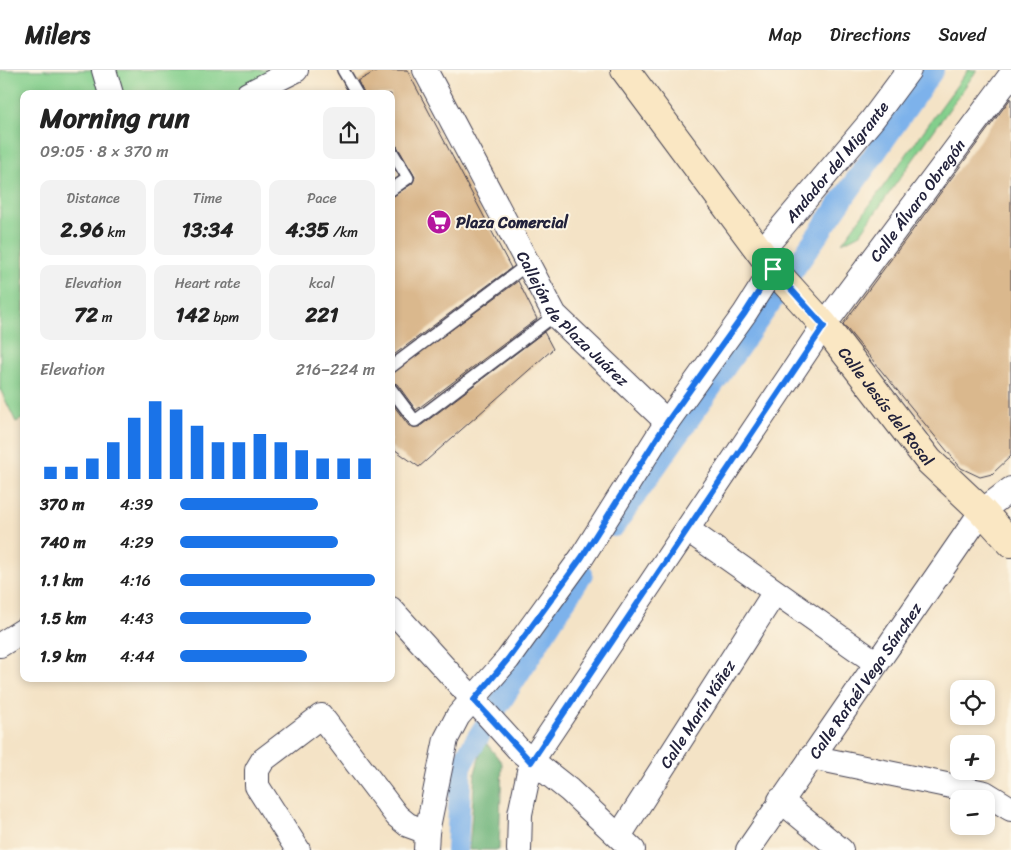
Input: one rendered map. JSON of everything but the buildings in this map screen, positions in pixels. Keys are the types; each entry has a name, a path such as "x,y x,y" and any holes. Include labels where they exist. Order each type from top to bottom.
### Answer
{"street":[{"path":"104,70 110,90"},
{"path":"256,90 296,70"},
{"name":"Callejón de Plaza Juárez","path":"425,70 556,315 667,422"},
{"name":"Calle Jesús del Rosal","path":"624,70 772,266 820,320 929,461 982,511 1011,543"},
{"name":"Andador del Migrante","path":"426,841 446,739 458,716 478,705 508,659 582,557 667,422 745,313 772,266 872,120 909,70"},
{"name":"Calle Álvaro Obregón","path":"526,756 688,530 820,320 1011,75"},
{"name":"Calle Rafaél Vega Sánchez","path":"748,850 875,662 982,511 1011,489"},
{"path":"688,530 875,662"},
{"name":"Calle Marín Yáñez","path":"626,843 775,592"},
{"path":"395,613 526,756 569,790 626,843"},
{"path":"0,645 20,632"},
{"path":"298,850 257,786 257,770 263,760 321,716 397,816 426,841"},
{"path":"519,850 520,814 526,756"},
{"path":"811,757 985,793 1011,809"},
{"path":"780,800 842,850"}],"lane":[{"path":"342,70 354,90"},
{"path":"395,157 408,178 395,187"},
{"path":"395,363 528,264"},
{"path":"395,394 415,421 556,315"}],"green space":[{"path":"0,70 102,70 108,90 20,90 20,420 16,422 0,389"},
{"path":"104,70 296,70 256,90 110,90"},
{"path":"968,70 977,70 860,234 842,243"},
{"path":"484,740 502,763 499,850 469,850 475,773"}],"waterway":[{"path":"614,526 933,70"},
{"path":"457,850 461,764 582,574"}],"place":[{"name":"Plaza Comercial","path":"439,222"}],"route":[{"path":"773,269 824,326 531,762 474,700 508,659 582,557 667,422 745,313 773,269"}]}
